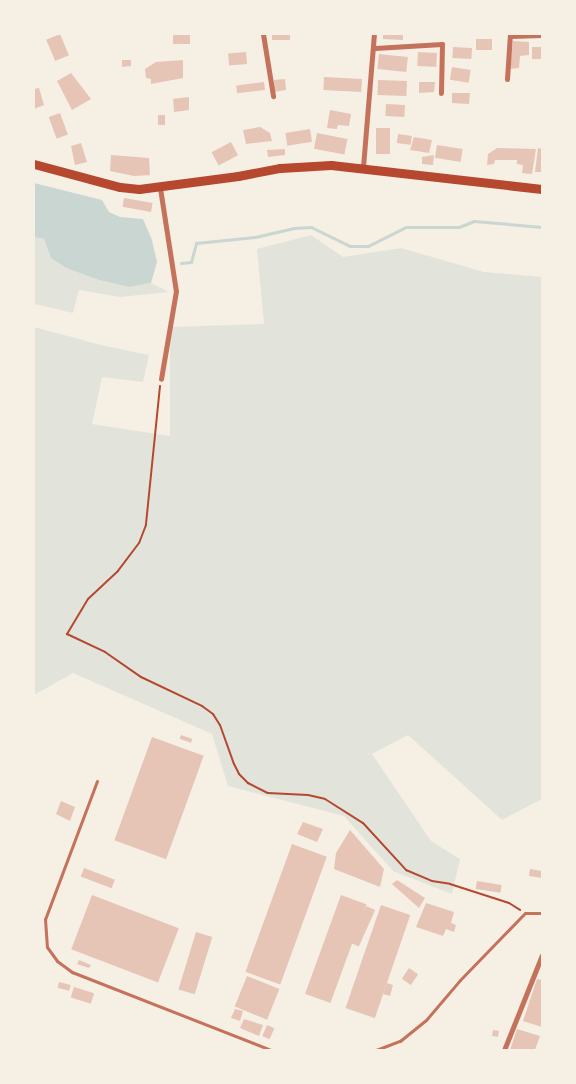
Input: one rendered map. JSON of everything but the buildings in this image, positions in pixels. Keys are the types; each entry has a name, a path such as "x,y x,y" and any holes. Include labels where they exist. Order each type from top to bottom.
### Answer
{"main road":[{"path":"34,164 120,187 139,189 160,188 307,165 363,167 542,189"}],"street":[{"path":"263,34 273,96"},
{"path":"363,167 375,48 374,34"},
{"path":"507,79 510,35 542,35"},
{"path":"375,48 442,44 441,93"},
{"path":"160,188 176,291 161,379"},
{"path":"504,1050 542,956"}],"lane":[{"path":"97,781 45,919 46,947 57,961 72,972 271,1050"},
{"path":"376,1050 400,1041 426,1020 460,980 525,913 542,913"}],"path":[{"path":"161,379 146,525 140,543 118,571 88,599 66,634 105,652 141,676 202,706 213,714 220,725 239,774 248,783 268,793 308,795 325,799 363,823 406,870 432,882 450,884 509,903 525,913"}],"shaded area":[{"path":"34,183 102,200 109,212 120,217 143,219 152,240 157,262 151,283 129,287 99,280 66,268 51,258 44,239 34,237"},
{"path":"311,235 343,257 401,248 484,272 542,277 542,799 502,820 408,735 372,754 431,841 460,859 452,894 393,871 344,816 228,786 212,734 73,673 34,695 34,327 101,345 149,355 143,382 102,377 92,424 170,436 170,327 264,324 257,249"},
{"path":"34,237 44,239 51,258 66,268 99,280 129,287 151,283 169,292 120,297 79,290 73,313 34,304"}],"waterway":[{"path":"181,263 191,262 196,243 255,237 294,228 311,227 350,246 368,246 406,227 459,227 474,221 542,227"}]}
